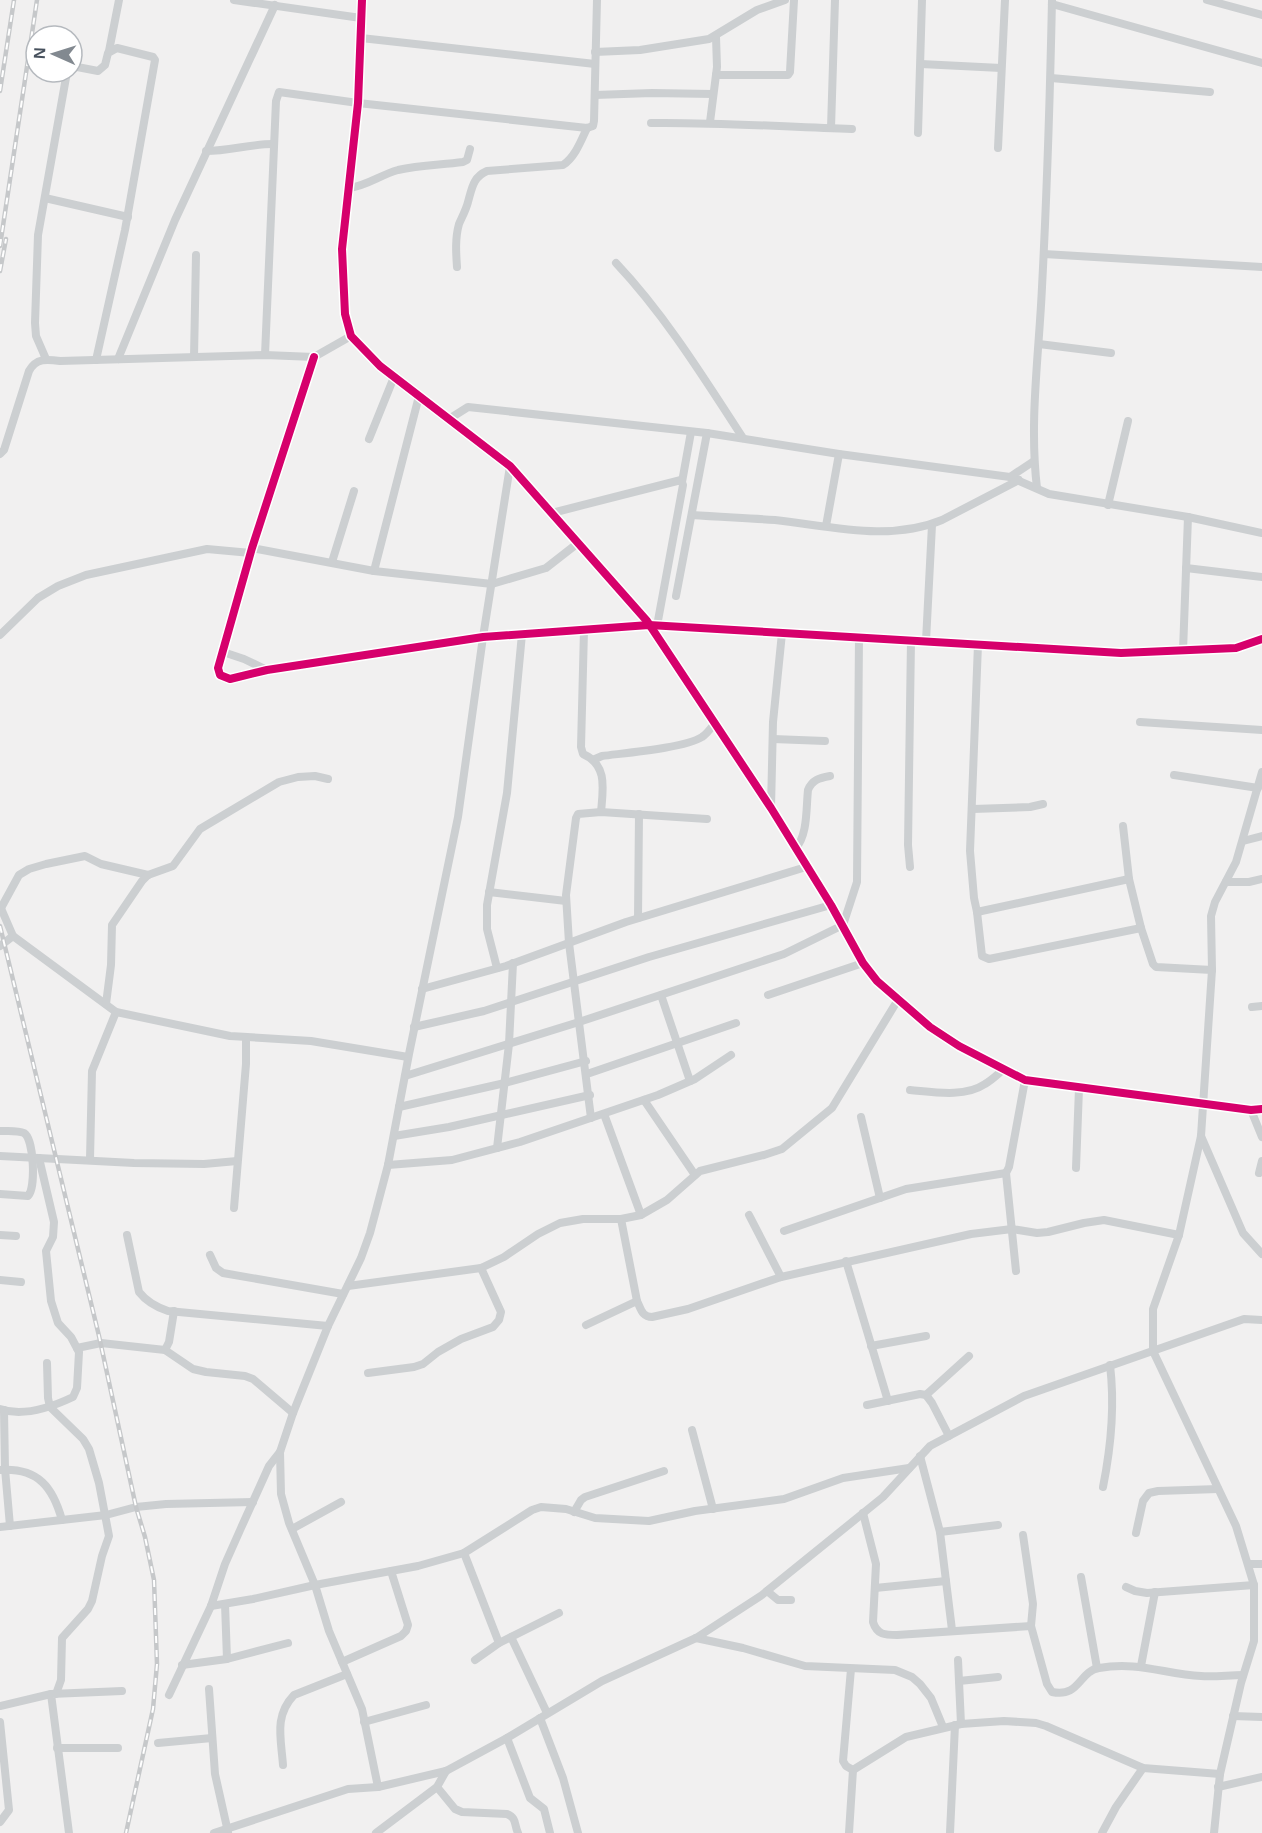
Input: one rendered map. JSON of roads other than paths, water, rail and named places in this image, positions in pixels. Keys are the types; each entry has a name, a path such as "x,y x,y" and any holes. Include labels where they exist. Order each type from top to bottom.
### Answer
{"street":[{"path":"84,68 98,71 105,65 110,51 119,0"},
{"path":"234,0 361,18"},
{"path":"362,0 358,103 342,249 345,314 351,336 380,366 510,466 653,626 771,807 843,925 863,963 877,981 930,1027 959,1046 1025,1080 1251,1110 1262,1109"},
{"path":"265,355 273,144 276,101 279,92 587,128 592,126 594,121 597,0"},
{"path":"595,52 640,50 698,41 716,36 757,10 785,0"},
{"path":"716,75 788,75 794,0"},
{"path":"831,128 835,0"},
{"path":"918,133 922,0"},
{"path":"998,148 1005,0"},
{"path":"1207,0 1262,15"},
{"path":"1037,488 1033,439 1044,254 1052,2 1262,63"},
{"path":"118,359 175,220 275,5"},
{"path":"710,122 716,75 716,36"},
{"path":"361,38 595,64"},
{"path":"96,360 128,217 155,60 153,57 117,48 110,51"},
{"path":"921,64 1001,68"},
{"path":"1051,78 1210,92"},
{"path":"46,359 36,336 37,242 65,84"},
{"path":"595,95 713,94"},
{"path":"651,123 710,122 852,129"},
{"path":"457,267 455,246 459,225 473,184 479,174 487,171 563,165 569,161 587,128"},
{"path":"206,152 227,151 249,145 273,144"},
{"path":"349,188 368,184 394,171 420,165 463,162 467,160 470,149"},
{"path":"45,198 128,217"},
{"path":"1044,254 1262,267"},
{"path":"194,357 196,255"},
{"path":"616,263 639,288 708,383 742,438"},
{"path":"0,454 4,450 28,370 32,364 46,359 60,361 265,355 314,357 351,336"},
{"path":"1039,344 1111,353"},
{"path":"314,357 251,550 218,668 220,675 230,679 267,670 483,637 653,626 860,636 1121,653 1236,648 1262,639"},
{"path":"369,439 394,376"},
{"path":"374,571 419,396"},
{"path":"449,418 468,407 707,433 839,454 1010,477 1049,494 1188,517 1262,533"},
{"path":"1108,505 1128,421"},
{"path":"653,626 683,484 691,432"},
{"path":"676,596 707,433"},
{"path":"826,526 839,454"},
{"path":"1010,477 1034,461"},
{"path":"169,1695 211,1606 225,1564 269,1466 279,1452 328,1326 370,1233 388,1165 458,817 510,466"},
{"path":"552,513 679,480 682,482"},
{"path":"692,515 877,532 899,531 932,525 1019,480"},
{"path":"332,562 354,491"},
{"path":"1183,651 1188,517"},
{"path":"926,640 932,525"},
{"path":"0,635 38,598 58,586 86,575 207,549 251,550 332,562 374,571 492,584 546,568 578,543"},
{"path":"1186,568 1262,577"},
{"path":"584,630 581,747 584,754 595,759 603,782 601,812"},
{"path":"771,807 773,722 782,633"},
{"path":"497,968 487,929 489,892 507,794 522,634"},
{"path":"405,1076 579,1022 784,954 843,925 857,882 860,636"},
{"path":"910,867 908,845 911,639"},
{"path":"978,644 970,851 982,956 989,959 1141,928"},
{"path":"223,652 267,670"},
{"path":"1140,722 1262,730"},
{"path":"595,759 695,740 703,736 715,723"},
{"path":"773,739 825,741"},
{"path":"1214,1833 1220,1773 1243,1675 1258,1639 1254,1585 1236,1526 1154,1349 1153,1309 1179,1235 1201,1136 1212,970 1211,916 1215,902 1243,841 1262,772"},
{"path":"1174,775 1258,788"},
{"path":"106,1004 111,965 112,925 134,891 148,875 173,866 200,830 279,782 298,777 315,776 328,779"},
{"path":"795,849 800,844 803,835 810,784 817,779 830,776"},
{"path":"973,809 1030,807 1043,804"},
{"path":"591,1118 586,1061 569,943 566,901 576,818 582,813 601,812 707,819"},
{"path":"638,918 639,814"},
{"path":"1123,826 1129,879 1153,964 1156,967 1212,970"},
{"path":"1243,841 1262,836"},
{"path":"148,875 101,864 84,856 46,864 19,875 0,907 12,936 116,1012 230,1036 311,1041 408,1057"},
{"path":"422,989 513,963 638,918 806,867"},
{"path":"977,912 1129,879"},
{"path":"1226,882 1249,882 1262,879"},
{"path":"489,892 566,901"},
{"path":"414,1028 484,1011 660,953 831,905"},
{"path":"0,946 12,936"},
{"path":"497,1148 509,1044 509,1003 513,963"},
{"path":"768,995 863,963"},
{"path":"661,995 690,1081"},
{"path":"210,1255 216,1268 223,1273 345,1290 481,1268 504,1257 538,1234 560,1223 572,1220 621,1219 641,1215 667,1200 695,1175 712,1166 782,1149 832,1108 898,998"},
{"path":"1252,1007 1262,1006"},
{"path":"90,1159 92,1071 116,1012"},
{"path":"587,1074 736,1023"},
{"path":"234,1208 246,1064 246,1037"},
{"path":"388,1165 452,1160 604,1114 690,1081 731,1055"},
{"path":"399,1107 505,1083 586,1061"},
{"path":"910,1090 952,1093 967,1091 983,1085 1004,1069"},
{"path":"1016,1271 1006,1173 1025,1080"},
{"path":"1076,1168 1079,1088"},
{"path":"394,1136 449,1128 590,1095"},
{"path":"644,1100 695,1175"},
{"path":"1251,1110 1262,1137"},
{"path":"604,1114 641,1215"},
{"path":"861,1118 880,1198"},
{"path":"0,1131 24,1133 36,1158 54,1222 53,1237 46,1251 51,1301 58,1323 71,1337 79,1352 76,1394 50,1407 10,1412 2,1410 2,1469 10,1526"},
{"path":"1201,1136 1244,1233 1262,1254"},
{"path":"0,1156 134,1163 204,1164 237,1161"},
{"path":"0,1194 28,1196 31,1193 36,1158"},
{"path":"1258,1173 1262,1161"},
{"path":"784,1231 906,1190 1006,1173"},
{"path":"748,1215 781,1277"},
{"path":"621,1219 638,1301 642,1313 647,1317 687,1309 781,1277 971,1234 1012,1229 1037,1233 1048,1232 1104,1220 1179,1235"},
{"path":"0,1235 16,1236"},
{"path":"127,1235 139,1292 158,1308 328,1326"},
{"path":"846,1261 888,1401"},
{"path":"368,1373 423,1364 461,1339 493,1327 499,1320 501,1312 481,1268"},
{"path":"0,1280 21,1282"},
{"path":"586,1325 638,1301"},
{"path":"165,1350 169,1342 174,1311"},
{"path":"214,1833 228,1831 348,1789 378,1787 446,1771 507,1738 602,1681 696,1638 767,1591 883,1497 930,1446 1024,1396 1244,1319 1262,1320"},
{"path":"871,1346 926,1336"},
{"path":"77,1348 101,1343 165,1350 193,1369 253,1379 293,1413"},
{"path":"926,1395 969,1356"},
{"path":"47,1363 50,1407 83,1439 89,1449 106,1515 109,1542 102,1556 92,1601 88,1609 62,1638 61,1680 53,1694 57,1748 69,1833"},
{"path":"1103,1487 1110,1442 1113,1392 1110,1365"},
{"path":"867,1405 920,1394 926,1395 949,1436"},
{"path":"692,1430 713,1509"},
{"path":"279,1452 282,1494 292,1529 315,1585 329,1631 362,1709 378,1787"},
{"path":"920,1456 940,1532 952,1630"},
{"path":"211,1606 391,1571 464,1553 532,1510 541,1507 566,1509 595,1518 634,1522 649,1521 784,1499 843,1478 909,1468"},
{"path":"2,1469 20,1471 38,1478 48,1486 57,1503 62,1520"},
{"path":"574,1512 585,1497 664,1471"},
{"path":"1136,1533 1143,1501 1149,1493 1218,1489"},
{"path":"0,1527 106,1515 136,1507 166,1504 253,1502"},
{"path":"292,1529 342,1502"},
{"path":"863,1513 876,1564 873,1623 879,1633 897,1635 1031,1626"},
{"path":"940,1532 998,1525"},
{"path":"1023,1535 1033,1604 1031,1626 1047,1684 1052,1692 1061,1694 1069,1692 1077,1687 1089,1672 1097,1668 1141,1666 1200,1676 1243,1675"},
{"path":"464,1553 499,1643"},
{"path":"1250,1568 1262,1564"},
{"path":"1250,1568 1262,1579"},
{"path":"342,1662 401,1636 406,1631 408,1625 391,1571"},
{"path":"1082,1577 1097,1668"},
{"path":"875,1588 946,1581"},
{"path":"1126,1587 1135,1591 1155,1592 1254,1585"},
{"path":"767,1591 778,1600 792,1600"},
{"path":"1141,1666 1155,1592"},
{"path":"225,1604 227,1659"},
{"path":"475,1660 499,1643 559,1613"},
{"path":"511,1637 544,1716 564,1778 578,1833"},
{"path":"696,1638 743,1648 805,1666 895,1670 912,1677 920,1684 931,1698 943,1727"},
{"path":"182,1665 227,1659 288,1642"},
{"path":"950,1833 958,1724 958,1660"},
{"path":"851,1669 843,1761 853,1770"},
{"path":"283,1765 280,1724 282,1712 288,1702 294,1695 347,1674"},
{"path":"959,1680 998,1677"},
{"path":"209,1689 215,1774 228,1831"},
{"path":"0,1706 53,1694 122,1691"},
{"path":"364,1722 426,1705"},
{"path":"1233,1716 1262,1717"},
{"path":"853,1770 906,1737 958,1724 1004,1721 1036,1723 1143,1768 1220,1773"},
{"path":"0,1722 9,1810 0,1822"},
{"path":"158,1743 212,1738"},
{"path":"507,1738 530,1798 544,1809 550,1833"},
{"path":"57,1748 118,1748"},
{"path":"1102,1833 1116,1807 1143,1768"},
{"path":"849,1833 853,1770"},
{"path":"381,1831 437,1787 446,1771"},
{"path":"1218,1787 1262,1777"},
{"path":"437,1787 455,1809 462,1812 512,1816 518,1833"}],"railway":[{"path":"0,91 14,0"},
{"path":"0,246 37,0"},
{"path":"0,271 6,239"},
{"path":"0,926 99,1336 154,1580 157,1664 153,1709 126,1833"}]}
